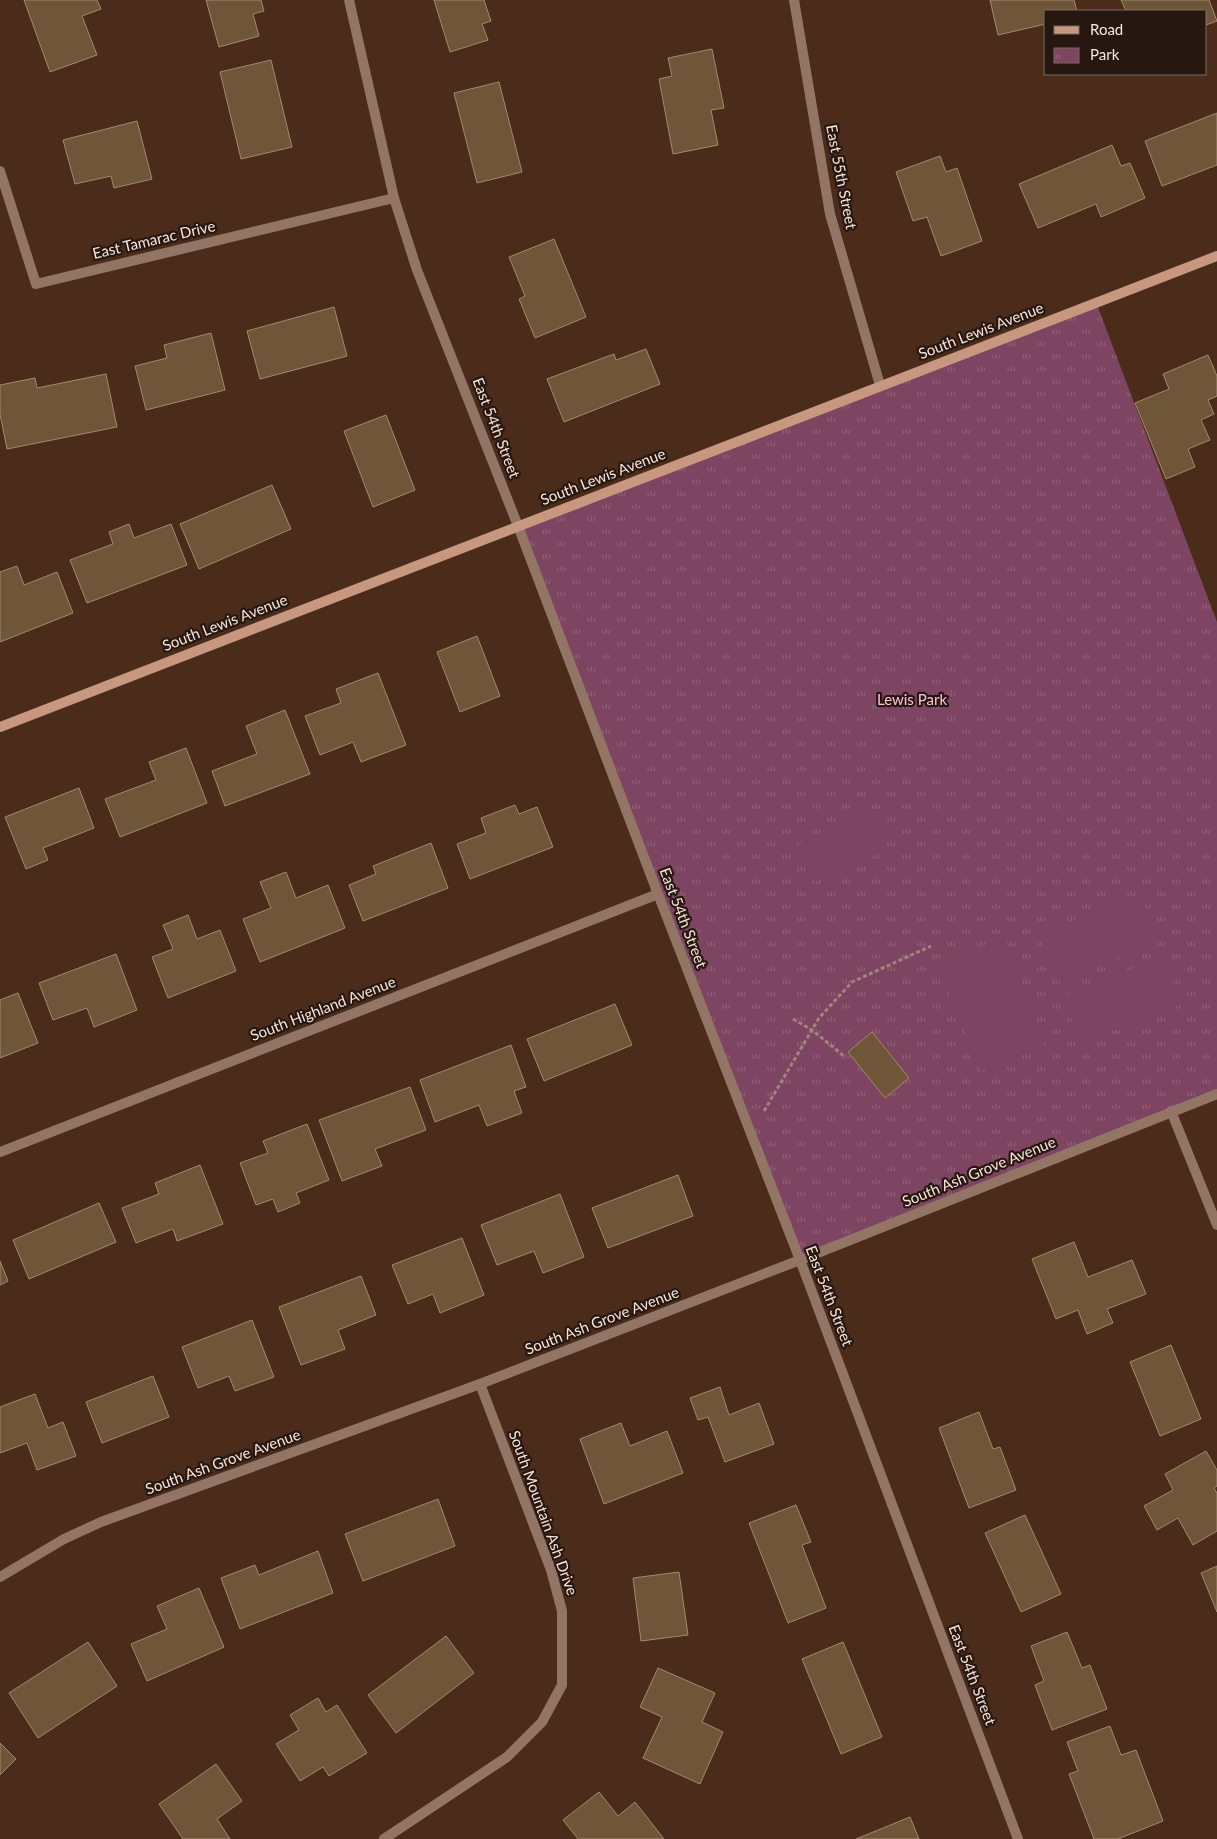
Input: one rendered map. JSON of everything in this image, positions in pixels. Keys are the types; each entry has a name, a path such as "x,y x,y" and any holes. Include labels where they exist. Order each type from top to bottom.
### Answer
{"street":[{"name":"East 54th Street","path":"349,0 394,198 418,270 800,1260 1018,1839"},
{"name":"East 55th Street","path":"794,0 830,214 880,386"},
{"name":"East Tamarac Drive","path":"0,171 36,284 394,198"},
{"name":"South Lewis Avenue","path":"0,727 1217,256"},
{"name":"South Highland Avenue","path":"0,1152 658,894"},
{"name":"South Ash Grove Avenue","path":"0,1577 64,1539 101,1522 480,1384 800,1260 1217,1094"},
{"path":"1172,1111 1217,1225"},
{"name":"South Mountain Ash Drive","path":"384,1839 507,1757 542,1722 562,1685 562,1611 551,1570 480,1384"}],"path":[{"path":"751,1134 819,1018 852,982 931,946"},
{"path":"793,1019 812,1030 844,1056"}],"green space":[{"name":"Lewis Park","path":"1096,302 1217,622 1217,1096 800,1260 518,526"},
{"path":"872,812 888,850 814,882 798,844"},
{"path":"1139,895 1158,942 1057,982 1039,935"},
{"path":"1003,938 1045,1046 980,1071 938,964"},
{"path":"1163,957 1182,1004 1081,1043 1062,996"}],"building":[{"path":"24,0 97,0 101,9 82,16 97,55 50,72"},
{"path":"206,0 261,0 264,11 253,14 259,36 219,47"},
{"path":"434,0 484,0 491,21 482,24 488,40 450,52"},
{"path":"990,0 1074,0 1077,10 1044,10 1044,24 998,35"},
{"path":"1121,0 1209,0 1217,21 1207,25 1207,10 1126,10"},
{"path":"712,49 724,108 711,110 718,145 673,154 659,79 672,76 668,58"},
{"path":"271,60 292,147 241,159 220,72"},
{"path":"499,82 522,172 477,183 454,93"},
{"path":"1217,113 1217,165 1162,186 1145,141"},
{"path":"137,121 152,179 114,188 111,176 75,184 63,140"},
{"path":"1112,145 1121,166 1130,163 1145,198 1101,217 1096,204 1038,228 1019,184"},
{"path":"940,156 946,172 957,168 982,241 941,256 927,217 913,221 896,172"},
{"path":"554,239 586,317 535,338 519,299 525,296 509,257"},
{"path":"334,307 347,356 260,379 247,331"},
{"path":"211,333 225,390 146,410 135,366 167,358 164,345"},
{"path":"646,349 660,384 564,422 547,379 614,354 616,360"},
{"path":"1208,355 1217,376 1217,396 1208,400 1214,414 1201,420 1210,440 1188,449 1195,467 1166,479 1135,403 1169,389 1163,374"},
{"path":"106,374 117,427 7,449 0,414 0,385 35,378 37,388"},
{"path":"386,415 415,490 373,507 344,431"},
{"path":"272,485 291,529 199,569 180,524"},
{"path":"129,524 134,538 171,524 187,565 87,603 70,560 113,544 109,532"},
{"path":"17,566 24,585 57,572 73,613 0,642 0,572"},
{"path":"477,636 500,696 460,712 437,652"},
{"path":"378,673 406,745 361,762 353,742 320,755 305,716 341,703 336,689"},
{"path":"285,710 310,774 225,806 212,771 257,754 246,726"},
{"path":"186,748 207,803 120,837 105,799 156,780 149,762"},
{"path":"79,788 94,828 43,848 48,860 26,869 5,817"},
{"path":"515,805 519,814 537,807 553,847 470,879 457,844 486,833 481,818"},
{"path":"431,843 448,888 363,921 349,885 376,874 373,866"},
{"path":"286,872 296,898 328,885 345,928 260,962 243,919 271,908 260,882"},
{"path":"188,915 197,939 220,930 236,971 168,998 152,957 173,949 163,925"},
{"path":"116,954 137,1010 94,1027 87,1008 53,1020 39,983"},
{"path":"18,993 38,1043 0,1058 0,1000"},
{"path":"615,1004 632,1045 544,1081 527,1039"},
{"path":"872,1032 909,1078 885,1098 848,1052"},
{"path":"511,1045 526,1087 514,1091 522,1113 487,1126 479,1105 435,1122 420,1080"},
{"path":"410,1087 426,1130 375,1149 382,1166 342,1181 319,1120"},
{"path":"307,1124 329,1180 296,1193 300,1203 278,1212 273,1199 256,1205 240,1163 268,1153 263,1141"},
{"path":"200,1165 223,1224 177,1241 173,1229 136,1243 122,1208 159,1194 155,1183"},
{"path":"678,1175 693,1216 608,1248 592,1208"},
{"path":"560,1194 584,1257 543,1273 534,1251 497,1265 481,1225"},
{"path":"99,1203 116,1242 29,1279 13,1240"},
{"path":"462,1238 484,1295 440,1313 433,1294 408,1304 392,1265"},
{"path":"1074,1242 1088,1277 1132,1260 1146,1294 1107,1309 1113,1323 1087,1334 1078,1310 1056,1319 1032,1259"},
{"path":"0,1261 8,1281 0,1285"},
{"path":"361,1276 376,1315 338,1330 345,1349 301,1365 279,1307"},
{"path":"252,1320 274,1377 235,1391 229,1376 198,1388 182,1347"},
{"path":"1171,1345 1201,1419 1160,1436 1130,1362"},
{"path":"153,1376 169,1417 102,1443 86,1402"},
{"path":"720,1387 729,1415 759,1403 774,1444 725,1462 708,1417 698,1420 690,1398"},
{"path":"35,1394 48,1428 63,1422 76,1456 37,1470 27,1443 0,1453 0,1407"},
{"path":"979,1412 993,1449 1000,1447 1016,1490 969,1508 939,1428"},
{"path":"621,1423 630,1446 667,1431 683,1473 604,1504 580,1439"},
{"path":"1206,1451 1217,1470 1217,1486 1214,1488 1217,1493 1217,1531 1193,1545 1178,1518 1157,1530 1144,1506 1173,1490 1165,1474"},
{"path":"438,1499 455,1546 363,1581 345,1534"},
{"path":"796,1505 811,1542 802,1545 826,1608 788,1623 749,1523"},
{"path":"1025,1515 1061,1594 1021,1612 985,1533"},
{"path":"318,1551 333,1593 240,1629 221,1578 255,1565 259,1575"},
{"path":"1217,1566 1217,1612 1201,1573"},
{"path":"679,1572 688,1635 641,1641 633,1578"},
{"path":"199,1588 224,1647 147,1681 131,1644 167,1629 157,1606"},
{"path":"1067,1632 1082,1668 1090,1665 1107,1709 1052,1730 1035,1685 1044,1681 1031,1646"},
{"path":"446,1636 474,1673 396,1733 368,1695"},
{"path":"88,1642 117,1686 38,1738 9,1693"},
{"path":"843,1642 882,1737 841,1754 802,1659"},
{"path":"658,1668 715,1693 702,1722 723,1732 700,1784 643,1758 662,1717 640,1707"},
{"path":"318,1698 326,1712 337,1705 367,1753 329,1776 323,1767 300,1781 276,1744 299,1730 290,1715"},
{"path":"1110,1726 1121,1755 1136,1750 1163,1821 1118,1839 1094,1839 1069,1774 1078,1771 1067,1742"},
{"path":"0,1743 16,1759 0,1775"},
{"path":"216,1764 242,1801 217,1819 230,1839 183,1839 159,1804"},
{"path":"599,1792 618,1816 635,1802 664,1839 578,1839 563,1820"},
{"path":"910,1817 919,1839 856,1839"}]}
